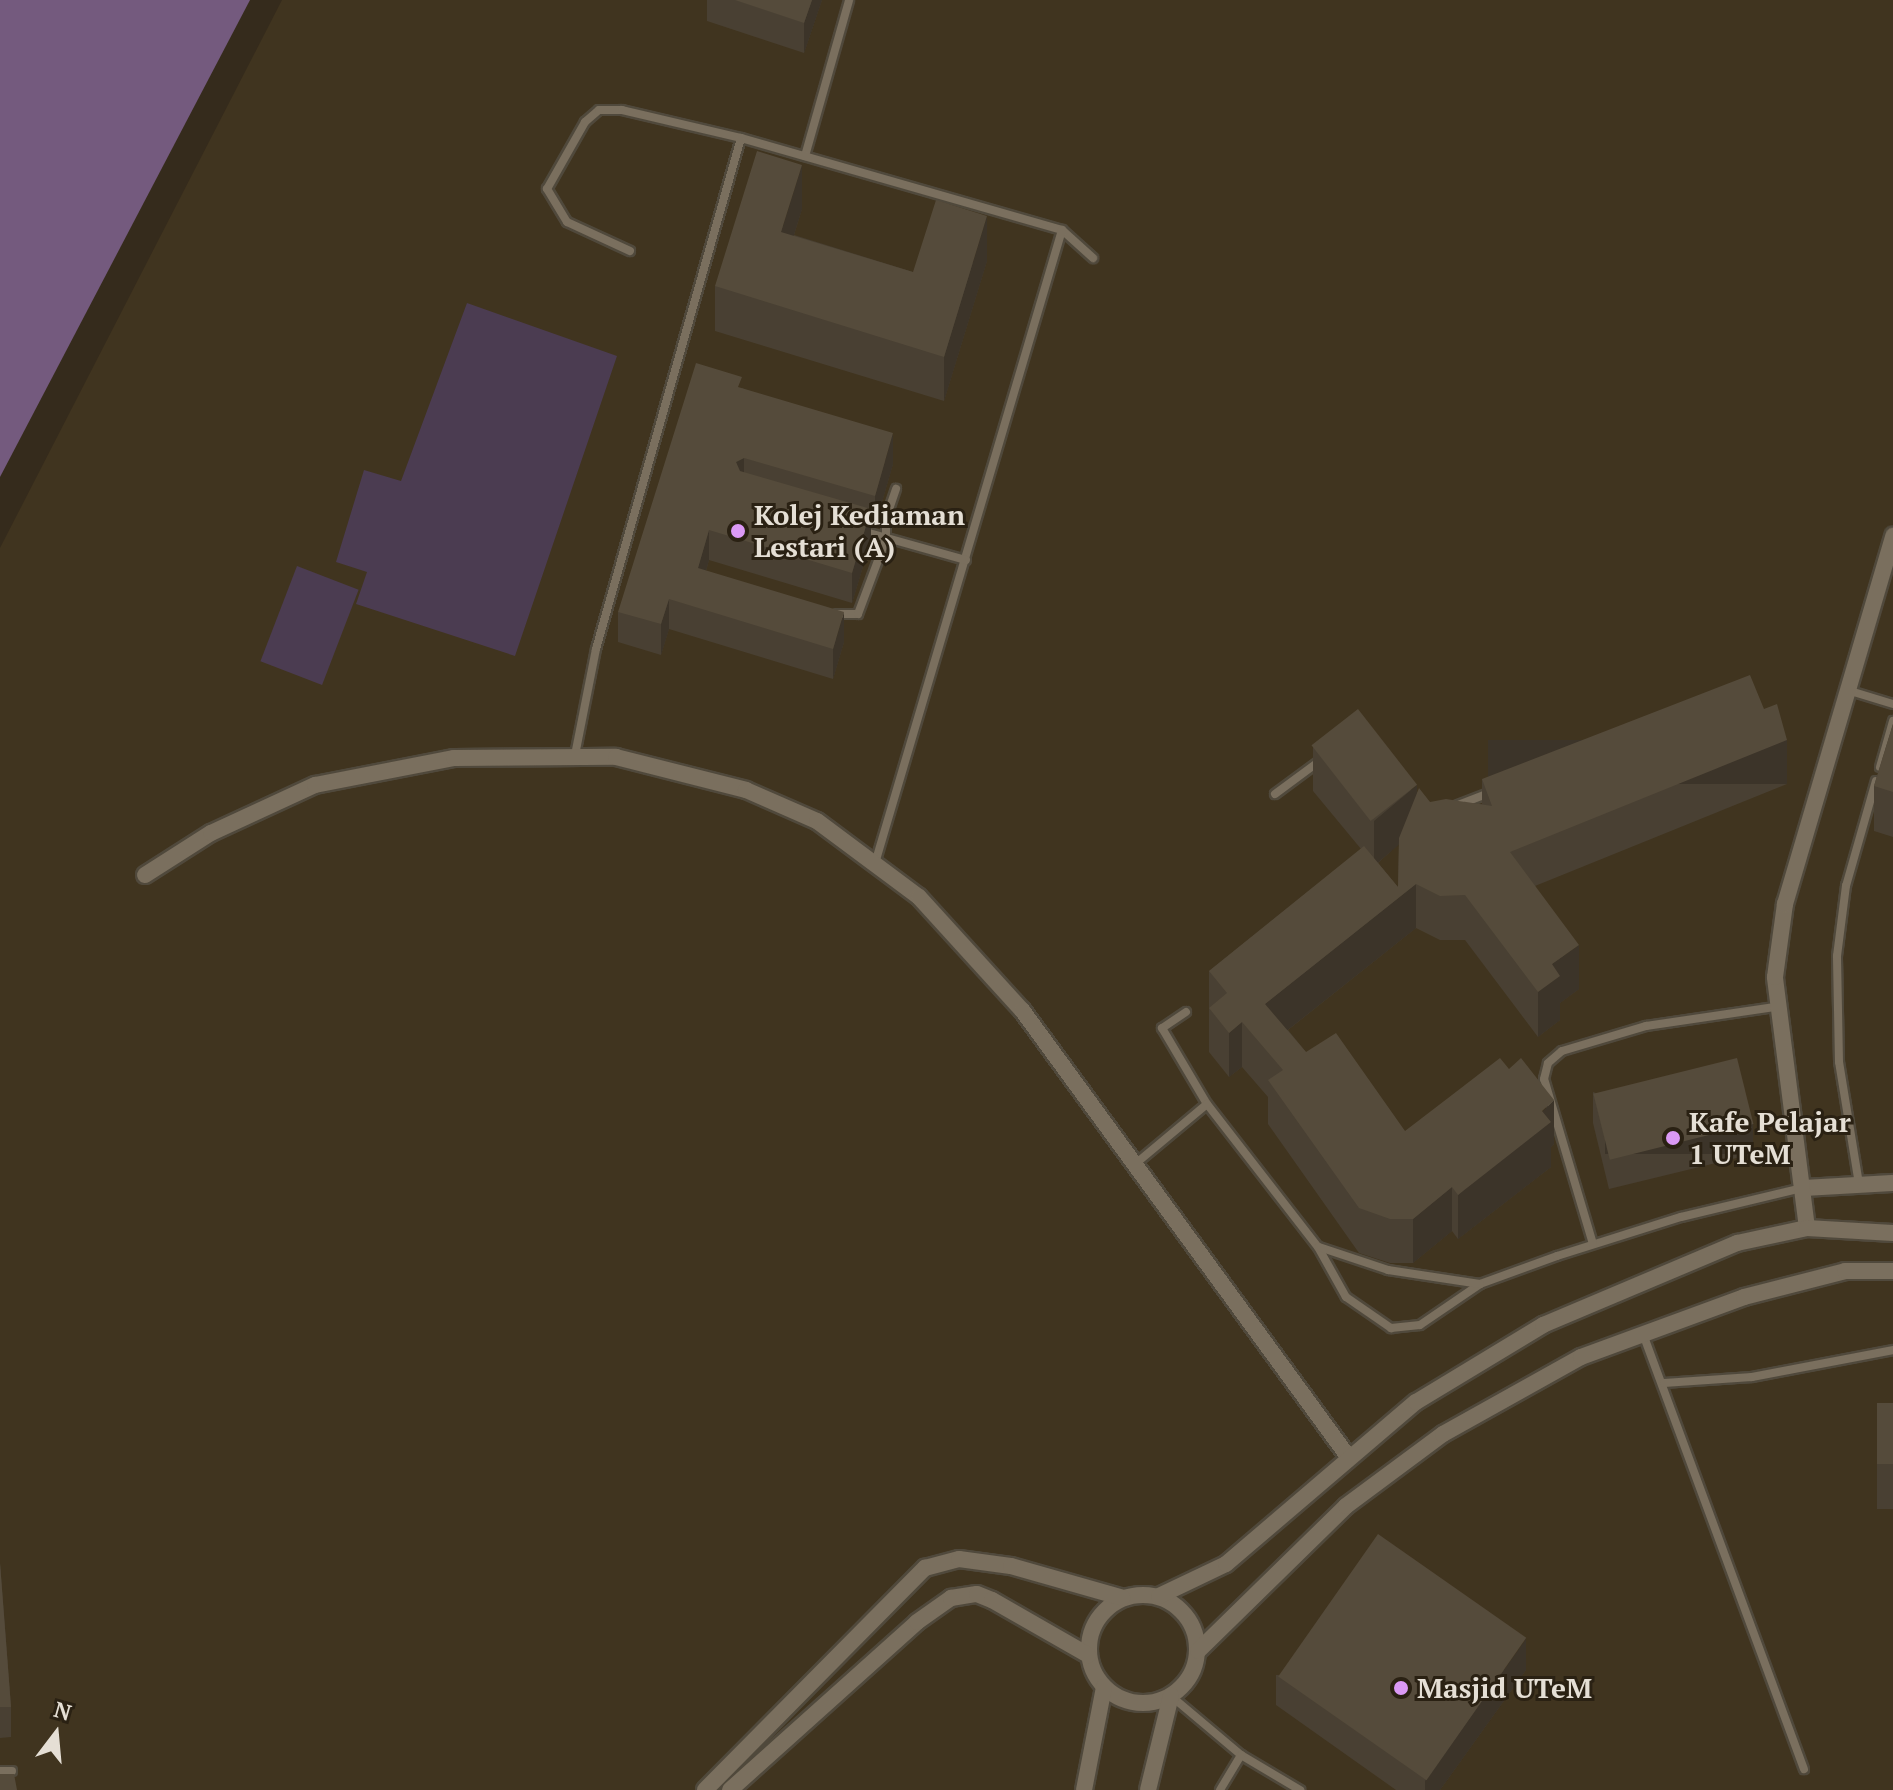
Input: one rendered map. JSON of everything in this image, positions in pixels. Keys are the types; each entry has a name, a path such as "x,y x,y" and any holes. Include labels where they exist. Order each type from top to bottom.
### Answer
{"street":[{"path":"1807,1228 1775,1007 1785,904 1893,536"},
{"path":"145,875 211,833 315,785 454,758 575,755 681,770 746,790 817,821 876,860 965,942 1022,1010 1347,1455"},
{"path":"1803,1188 1893,1183"},
{"path":"705,1790 925,1568 959,1559 1011,1566 1123,1598 1159,1596 1226,1564 1347,1455 1467,1368 1543,1325 1737,1243 1807,1228 1893,1233"},
{"path":"1198,1651 1346,1506 1443,1434 1581,1357 1698,1310 1845,1271 1893,1271"},
{"path":"730,1790 917,1622 951,1598 977,1594 992,1600 1088,1655 1104,1687 1136,1703 1171,1696"},
{"path":"1148,1790 1171,1696 1194,1669 1198,1651 1188,1617 1159,1596"},
{"path":"1088,1655 1096,1620 1123,1598"},
{"path":"1084,1790 1104,1687"}],"lane":[{"path":"805,156 849,0"},
{"path":"630,251 567,222 552,206 547,189 585,122 599,110 622,110 741,138 1062,230 1093,258"},
{"path":"575,755 596,649 741,138"},
{"path":"876,860 1062,230"},
{"path":"823,610 858,614 886,539 886,518 896,489"},
{"path":"843,525 966,560"},
{"path":"1847,690 1893,704"},
{"path":"1859,1185 1839,1062 1837,956 1846,886 1893,721"},
{"path":"1275,794 1326,757"},
{"path":"1452,807 1500,790"},
{"path":"1593,1244 1544,1079 1548,1063 1562,1051 1646,1026 1775,1007"},
{"path":"1186,1012 1162,1028 1207,1104 1318,1247 1346,1297 1391,1328 1420,1325 1480,1284 1593,1244 1803,1188"},
{"path":"1134,1165 1207,1104"},
{"path":"1318,1247 1388,1270 1480,1284"},
{"path":"1643,1334 1735,1575 1745,1621 1804,1769"},
{"path":"1664,1383 1752,1377 1893,1350"},
{"path":"1171,1696 1241,1755 1300,1790"},
{"path":"1220,1790 1241,1755"},
{"path":"0,1771 12,1771"}],"shaded area":[{"path":"0,0 250,0 0,477"},
{"path":"282,0 1893,0 1893,1790 0,1790 0,548"},
{"path":"467,303 617,356 515,656 356,604 367,572 336,562 364,470 401,481"},
{"path":"297,566 359,590 322,685 260,661"}],"building":[{"path":"735,0 812,0 804,23"},
{"path":"757,151 802,165 781,232 913,272 936,200 987,216 944,357 715,286"},
{"name":"Kolej Kediaman Lestari (A)","path":"696,363 742,377 738,387 893,433 875,496 744,458 736,462 740,471 871,509 852,573 709,530 698,568 844,612 833,649 669,599 661,624 618,612"},
{"path":"1750,675 1764,709 1777,704 1787,740 1510,852 1579,945 1552,964 1560,976 1538,992 1465,895 1440,896 1416,884 1265,1004 1306,1052 1336,1033 1405,1131 1500,1058 1509,1069 1521,1058 1554,1100 1542,1111 1551,1122 1458,1195 1452,1187 1413,1219 1390,1219 1359,1208 1268,1080 1283,1070 1242,1022 1229,1033 1209,1008 1227,993 1209,971 1364,846 1398,887 1399,838 1419,788 1430,802 1446,799 1492,806 1482,779"},
{"path":"1358,709 1417,785 1371,821 1312,745"},
{"path":"1893,724 1893,792 1874,786"},
{"path":"1737,1058 1753,1124 1610,1160 1593,1094"},
{"path":"1877,1403 1893,1403 1893,1464 1877,1464"},
{"name":"Masjid UTeM","path":"1378,1534 1526,1638 1426,1780 1278,1677"},
{"path":"0,1563 11,1707 0,1707"},
{"path":"0,1774 14,1774 17,1790 0,1790"}],"place":[{"name":"Kolej Kediaman Lestari (A)","path":"738,531"},
{"name":"Kafe Pelajar 1 UTeM","path":"1673,1138"},
{"name":"Masjid UTeM","path":"1401,1688"}]}
